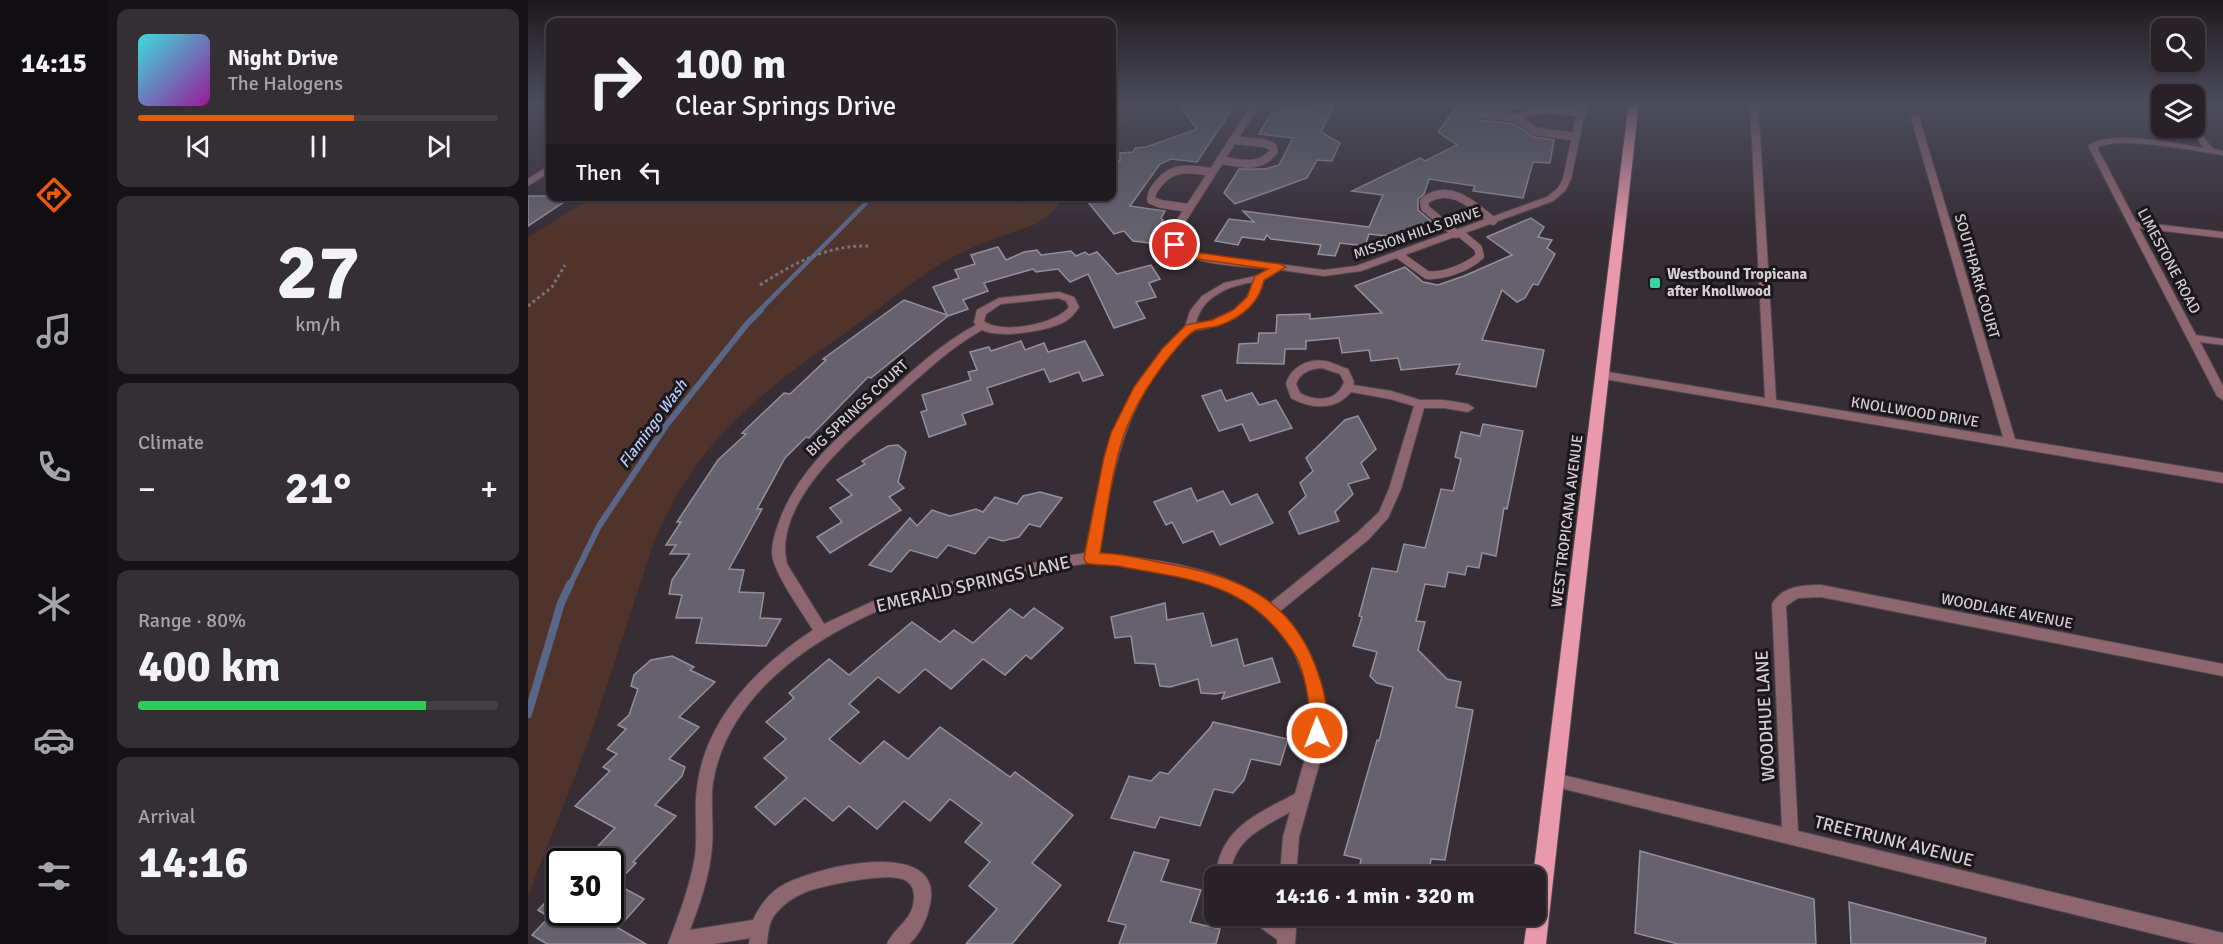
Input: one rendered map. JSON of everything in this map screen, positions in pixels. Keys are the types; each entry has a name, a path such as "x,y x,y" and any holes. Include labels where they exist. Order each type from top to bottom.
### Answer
{"main road":[{"name":"WEST TROPICANA AVENUE","path":"1534,944 1629,146"}],"street":[{"name":"MISSION HILLS DRIVE","path":"1229,146 1173,236 1175,245 1183,252 1198,257 1324,273 1346,272 1540,204 1558,193 1567,179 1574,146"},
{"path":"1756,146 1771,403"},
{"name":"SOUTHPARK COURT","path":"1923,146 2010,443"},
{"name":"LIMESTONE ROAD","path":"2092,146 2223,396"},
{"name":"LIMESTONE ROAD","path":"2168,146 2210,151"},
{"path":"2207,146 2210,151 2223,153"},
{"path":"528,183 546,172"},
{"path":"2132,224 2223,235"},
{"path":"1091,558 1110,457 1133,401 1152,371 1190,328 1198,305 1212,293 1234,283 1259,278 1280,267"},
{"path":"1190,328 1215,323 1237,313 1251,300 1256,292 1259,278"},
{"path":"1059,295 1070,299 1073,303 1072,312 1056,323 1001,330 982,326 979,322 981,312 999,301 1059,295"},
{"name":"BIG SPRINGS COURT","path":"821,631 779,556 780,534 794,498 803,482 826,453 948,346 982,326"},
{"path":"2192,338 2223,342"},
{"path":"1323,364 1344,372 1349,382 1348,388 1339,398 1316,404 1300,399 1292,390 1291,384 1292,379 1301,369 1323,364"},
{"name":"KNOLLWOOD DRIVE","path":"1602,375 2223,478"},
{"path":"1348,388 1391,395 1420,404 1468,408"},
{"path":"1270,610 1363,536 1384,515 1395,489 1420,404"},
{"name":"EMERALD SPRINGS LANE","path":"678,943 700,876 703,857 706,778 724,732 737,709 771,669 821,631 856,612 891,600 1060,562 1091,558 1112,559 1208,577 1241,590 1270,610 1298,644 1314,685 1317,733 1313,758 1291,837 1289,866"},
{"name":"WOODLAKE AVENUE","path":"1785,597 1797,591 1821,591 2223,670"},
{"name":"WOODHUE LANE","path":"1785,597 1779,604 1790,836"},
{"name":"TREETRUNK AVENUE","path":"1554,780 2223,942"},
{"path":"678,943 759,936 775,902 800,885 835,877 902,869 913,874 920,882 923,905 910,931 896,944"},
{"path":"1287,941 1288,926"}],"lane":[{"path":"1220,160 1260,164 1269,160 1274,151 1271,146"},
{"path":"1189,208 1157,203 1151,200 1151,194 1169,171 1182,169 1212,172"},
{"path":"1399,255 1427,276 1439,276 1474,262 1480,256 1478,248 1425,208 1424,201 1437,193 1454,194 1494,221"},
{"path":"1224,866 1224,857 1236,838 1300,799"},
{"path":"1269,926 1287,941"}],"path":[{"path":"760,285 786,269 839,246 869,246"},
{"path":"528,306 552,287 565,266"}],"shaded area":[{"path":"587,201 1061,201 1048,216 1036,224 955,256 909,286 769,390 715,442 692,472 671,506 653,545 589,740 528,896 528,237"}],"building":[{"path":"1208,146 1197,162 1171,159 1160,164 1130,206 1165,211 1161,218 1163,220 1149,243 1133,241 1124,231 1114,234 1087,201 1116,201 1116,162 1120,161 1120,153 1133,152 1135,148"},
{"path":"1289,146 1339,146 1332,161 1317,160 1307,178 1235,204 1224,193 1239,169 1265,169 1279,165"},
{"path":"1455,146 1553,146 1550,163 1533,162 1523,198 1473,191 1475,186 1429,179 1424,194 1418,199 1418,210 1432,222 1395,237 1369,234 1365,246 1340,243 1335,256 1318,254 1321,245 1271,239 1267,235 1264,240 1242,237 1238,245 1215,241 1229,219 1254,222 1243,211 1369,227 1383,195 1352,191 1420,158 1425,161"},
{"path":"528,196 546,196 546,201 566,201 528,226"},
{"path":"1531,218 1544,227 1538,237 1552,240 1547,248 1555,254 1538,285 1533,284 1525,298 1517,302 1502,290 1482,340 1544,350 1536,387 1456,374 1460,364 1401,370 1398,358 1371,361 1369,350 1342,353 1339,338 1306,341 1306,349 1285,349 1284,364 1237,363 1239,344 1258,343 1259,333 1276,333 1277,315 1310,314 1310,319 1382,313 1355,286 1405,267 1423,282 1438,285 1464,276 1512,255 1487,237"},
{"path":"998,247 1006,260 1024,252 1037,250 1041,255 1071,251 1076,256 1085,252 1089,255 1097,252 1117,274 1151,265 1160,279 1149,283 1156,297 1136,302 1145,318 1114,328 1088,274 1070,282 1058,269 1036,272 1033,269 984,283 988,291 963,300 968,309 948,316 871,378 868,377 809,438 806,437 785,458 757,509 762,509 729,569 744,570 739,592 764,593 760,618 781,619 766,646 696,643 702,618 676,618 682,595 669,594 672,580 690,554 670,554 676,545 666,545 681,522 677,522 718,460 746,434 742,433 784,393 790,394 826,360 823,359 904,300 947,315 933,287 959,278 955,270 975,264 971,255"},
{"path":"1021,341 1025,350 1044,343 1048,352 1085,341 1103,375 1083,381 1079,372 1050,382 1044,369 987,388 993,404 962,414 966,424 929,437 921,412 927,410 922,395 971,380 968,372 977,370 970,352 989,347 991,351"},
{"path":"1221,390 1226,401 1252,393 1259,405 1276,400 1292,428 1250,441 1242,424 1219,431 1202,396"},
{"path":"1358,416 1376,449 1361,463 1369,478 1348,484 1353,494 1335,512 1339,521 1299,534 1289,512 1306,496 1300,483 1313,471 1306,458 1345,420"},
{"path":"1483,424 1523,431 1507,509 1504,508 1496,556 1482,553 1479,568 1467,566 1465,575 1448,572 1445,587 1425,584 1416,621 1425,622 1418,650 1447,679 1461,682 1456,707 1473,710 1445,860 1431,859 1430,866 1360,866 1361,859 1344,855 1393,687 1377,683 1370,676 1377,652 1353,646 1362,617 1359,616 1372,568 1397,572 1404,544 1425,548 1441,489 1453,491 1461,459 1455,457 1461,432 1480,436"},
{"path":"898,445 906,452 898,482 904,488 889,497 901,510 830,553 817,537 842,522 830,508 852,495 837,480 865,464 862,461 888,446"},
{"path":"1191,488 1197,501 1223,491 1231,505 1257,494 1273,523 1220,545 1213,531 1183,543 1172,522 1166,525 1154,502"},
{"path":"1040,492 1062,498 1040,527 1029,524 1019,537 1003,541 989,537 975,554 948,545 937,558 910,550 891,572 869,565 910,518 917,526 932,510 950,516 976,509 983,512 995,497 1017,504 1023,496"},
{"path":"1165,603 1167,620 1203,613 1212,646 1237,639 1244,666 1272,658 1280,682 1222,699 1225,692 1201,693 1198,679 1170,687 1160,686 1155,664 1135,663 1131,636 1115,638 1111,617"},
{"path":"1034,608 1063,628 1031,659 1026,655 1005,675 983,659 951,689 925,669 899,693 878,677 849,704 859,712 829,739 860,764 884,741 908,759 940,727 1010,777 1015,772 1073,815 1032,863 1061,885 1012,944 966,944 997,909 969,886 990,862 965,842 982,823 950,799 930,821 904,801 877,829 849,806 833,821 805,798 775,825 755,807 787,778 764,758 786,739 766,722 794,698 789,693 829,659 849,675 912,622 940,642 954,630 973,643 1010,609 1023,618"},
{"path":"672,656 694,667 690,670 715,682 679,717 699,727 669,759 685,767 682,776 655,805 676,816 633,862 636,863 624,876 624,848 596,848 615,828 575,806 610,771 603,767 617,754 607,749 626,729 618,725 629,715 638,689 631,686 634,675 651,660"},
{"path":"1213,722 1288,739 1280,765 1251,759 1244,780 1233,793 1214,789 1200,826 1160,817 1155,828 1111,818 1129,776 1151,781 1160,772 1168,774"},
{"path":"1640,851 1814,899 1816,944 1678,944 1635,933"},
{"path":"1134,852 1169,860 1161,881 1201,890 1190,922 1220,929 1216,944 1119,944 1126,925 1108,921"},
{"path":"624,888 644,899 624,921"},
{"path":"546,902 546,915 538,910"},
{"path":"1849,902 1986,938 1985,944 1851,944"},
{"path":"546,920 546,926 620,926 618,928 646,944 547,944 532,935"}],"waterway":[{"name":"Flamingo Wash","path":"759,311 868,201"},
{"name":"Flamingo Wash","path":"570,585 599,526 665,427 747,324 761,310"},
{"name":"Flamingo Wash","path":"528,714 561,603 570,584"}],"place":[{"name":"Westbound Tropicana after Knollwood","path":"1655,283"}],"route":[{"path":"1175,245 1183,252 1198,257 1280,267 1259,278 1256,292 1251,300 1237,313 1215,323 1190,328 1182,334 1139,390 1127,411 1110,457 1091,558 1112,559 1208,577 1241,590 1270,610 1298,644 1307,663 1314,685 1317,733"}]}
